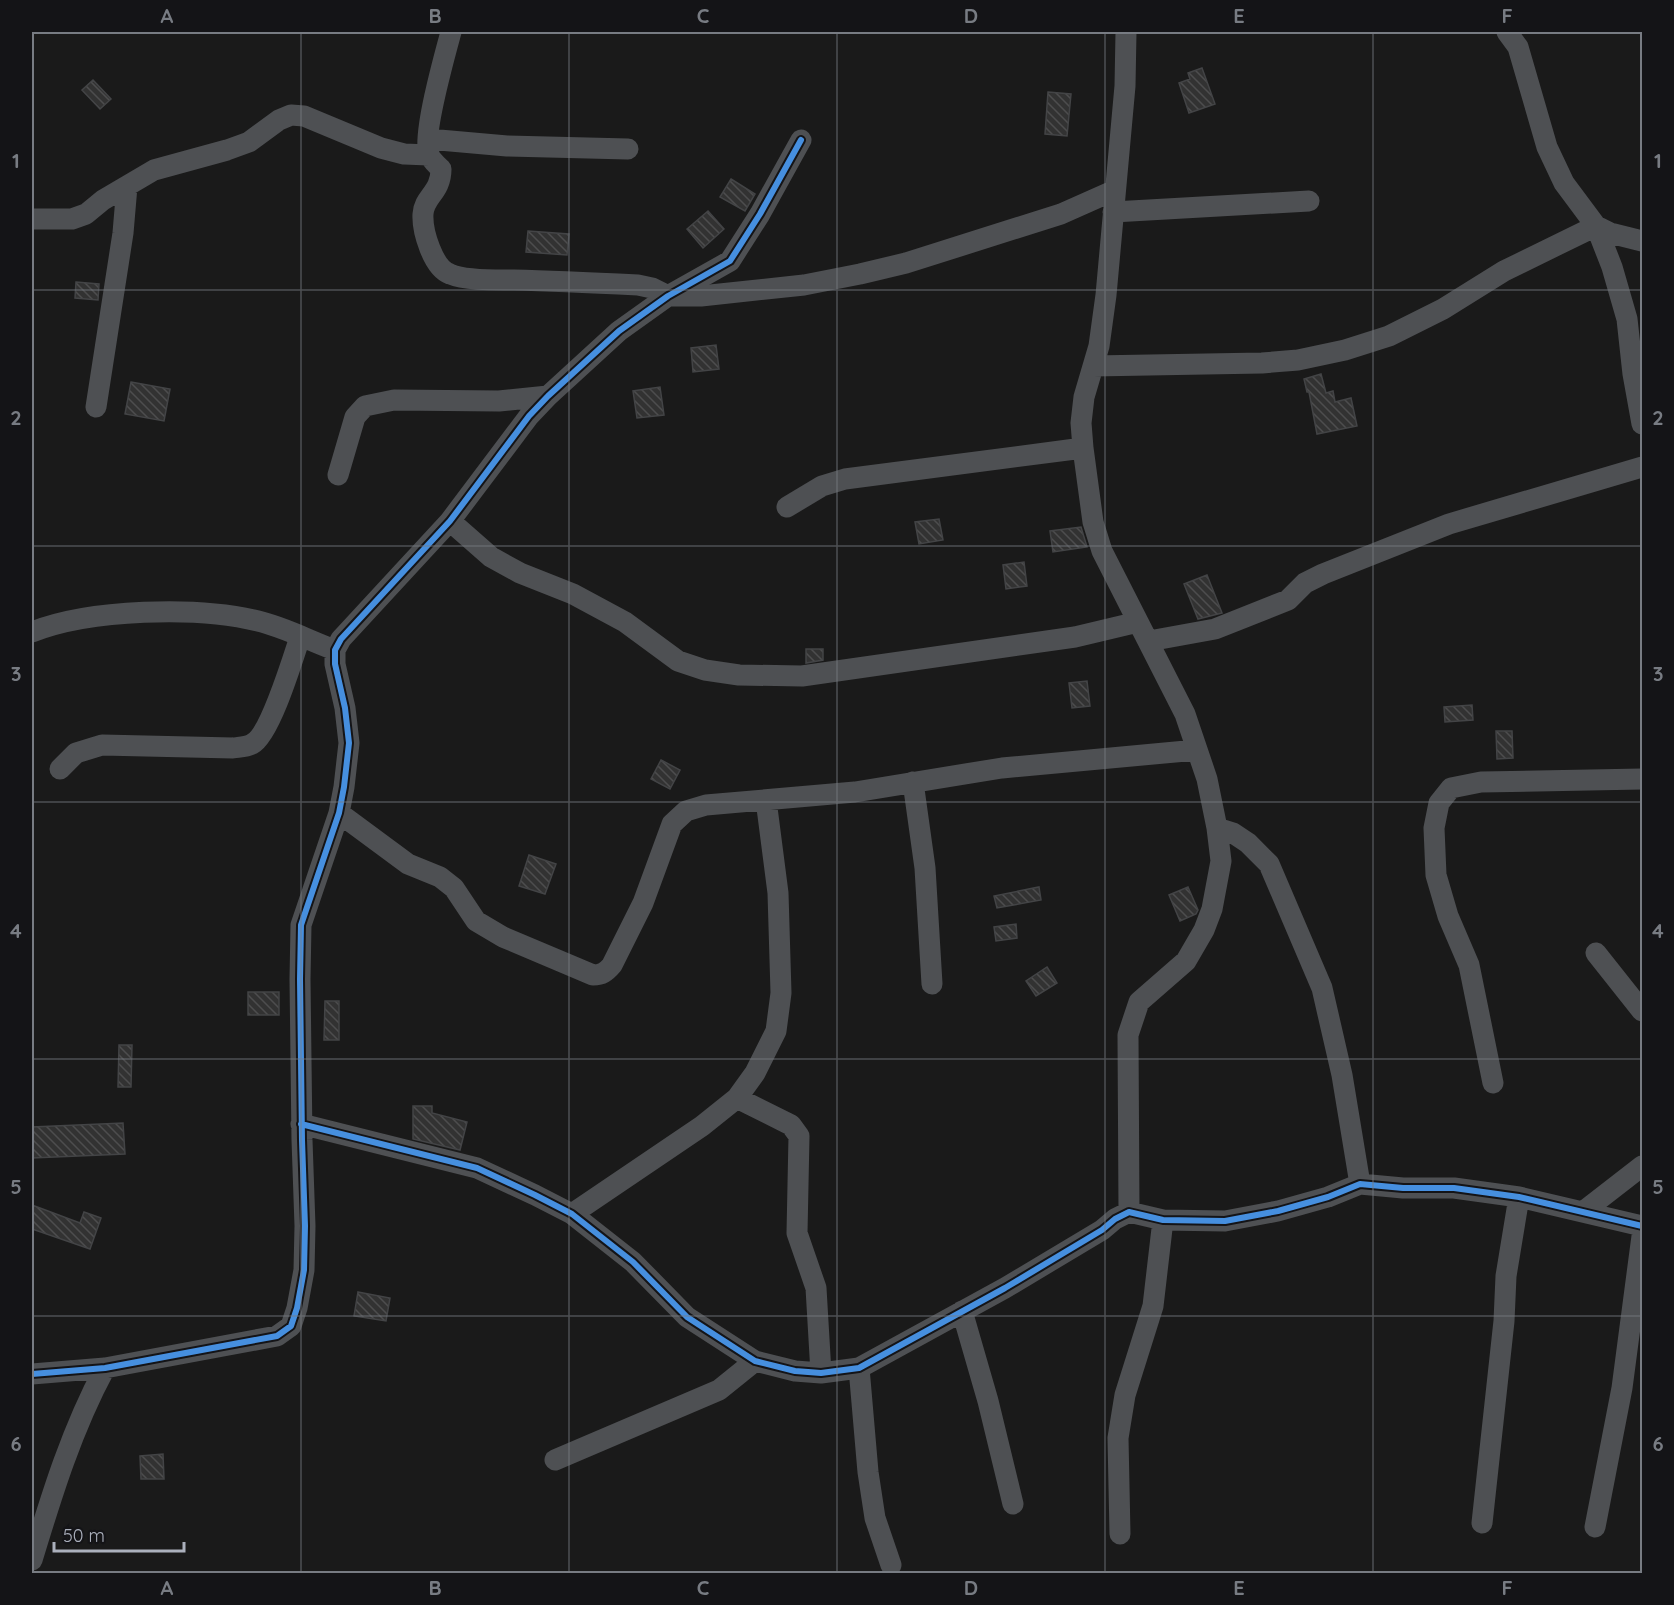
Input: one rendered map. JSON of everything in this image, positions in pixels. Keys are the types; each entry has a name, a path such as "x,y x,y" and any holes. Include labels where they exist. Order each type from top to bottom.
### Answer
{"street":[{"path":"451,32 431,115 428,147 441,169 441,180 426,202 423,214 426,238 435,261 449,274 481,279 638,285 652,288 668,296 718,294 804,285 906,263 1061,214 1115,190"},
{"path":"1126,32 1125,86 1106,295 1099,346 1084,397 1081,423 1083,448 1093,522 1102,551 1185,714 1207,779 1221,861 1212,909 1204,930 1186,961 1139,1002 1128,1035 1129,1212"},
{"path":"1507,32 1518,47 1548,147 1564,183 1596,226 1612,267 1627,319 1633,374 1642,424"},
{"path":"32,219 72,219 86,214 103,200 154,170 249,142 279,120 291,115 304,116 381,148 404,154 428,147 628,149"},
{"path":"32,1374 105,1368 277,1336 291,1326 304,1270 301,925 339,813 349,743 345,708 335,664 335,650 341,639 450,521 529,416 548,396 619,331 668,296 730,261 801,140"},
{"path":"96,407 123,233 127,186"},
{"path":"1113,212 1309,201"},
{"path":"1596,226 1610,233 1642,241"},
{"path":"1093,366 1262,363 1298,360 1345,350 1389,336 1443,309 1504,271 1596,226"},
{"path":"338,475 355,417 365,406 393,400 499,401 548,396"},
{"path":"787,507 822,486 845,479 1083,448"},
{"path":"1149,642 1215,629 1287,600 1305,583 1323,574 1449,524 1642,467"},
{"path":"450,521 492,557 520,573 573,594 625,622 678,661 705,670 739,675 802,676 1053,640 1138,622"},
{"path":"32,632 50,625 122,614 196,611 259,621 335,650"},
{"path":"60,769 76,753 102,746 233,748 252,744 262,735 274,710 300,637"},
{"path":"339,813 408,864 440,877 454,888 476,921 503,937 593,975 606,972 612,965 643,903 672,824 686,811 706,805 855,792 1002,768 1197,750"},
{"path":"1494,1083 1469,965 1448,916 1436,875 1434,828 1439,803 1451,788 1481,782 1642,779"},
{"path":"914,783 925,868 932,984"},
{"path":"572,1214 702,1126 737,1098 756,1073 776,1031 781,993 778,893 772,832 766,800"},
{"path":"1217,828 1233,833 1248,843 1269,864 1322,988 1342,1075 1360,1184"},
{"path":"1596,953 1642,1011"},
{"path":"737,1098 790,1125 799,1136 797,1233 816,1288 821,1373"},
{"path":"301,1124 477,1168 572,1214 633,1262 687,1317 755,1361 795,1371 821,1373 859,1368 962,1311 1129,1212 1163,1220 1225,1221 1278,1211 1328,1197 1360,1184 1403,1188 1454,1188 1519,1197 1642,1226"},
{"path":"1584,1211 1642,1166"},
{"path":"1482,1522 1504,1321 1506,1276 1519,1197"},
{"path":"1120,1534 1118,1437 1125,1395 1153,1306 1163,1220"},
{"path":"1595,1527 1622,1388 1642,1236"},
{"path":"962,1311 988,1401 1013,1504"},
{"path":"555,1460 719,1390 755,1361"},
{"path":"32,1560 67,1450 86,1403 105,1368"},
{"path":"859,1368 868,1472 875,1518 891,1565"}],"building":[{"path":"1202,68 1215,104 1189,113 1179,83 1190,79 1188,73"},
{"path":"93,80 111,99 100,109 82,90"},
{"path":"1048,92 1071,94 1067,136 1045,134"},
{"path":"731,179 755,194 745,211 720,197"},
{"path":"708,211 724,229 703,248 687,229"},
{"path":"528,231 569,234 567,255 526,252"},
{"path":"76,282 99,284 98,300 75,298"},
{"path":"716,345 719,369 693,372 691,348"},
{"path":"1321,374 1326,393 1333,391 1335,402 1351,398 1357,426 1317,434 1309,392 1307,392 1304,379"},
{"path":"131,382 170,389 164,421 125,414"},
{"path":"660,387 664,415 637,418 633,391"},
{"path":"939,519 943,540 919,544 915,522"},
{"path":"1081,527 1087,547 1053,552 1050,531"},
{"path":"1024,562 1027,586 1006,589 1003,565"},
{"path":"1207,575 1222,613 1198,619 1184,584"},
{"path":"806,649 823,649 823,660 806,663"},
{"path":"1087,681 1090,706 1072,708 1069,683"},
{"path":"1472,705 1473,720 1445,722 1444,707"},
{"path":"1496,731 1512,731 1513,758 1497,759"},
{"path":"661,760 680,770 670,789 651,779"},
{"path":"529,855 556,864 545,894 519,886"},
{"path":"1039,887 1041,900 997,908 994,896"},
{"path":"1188,887 1198,910 1196,914 1180,921 1169,895"},
{"path":"1016,924 1017,938 996,941 994,927"},
{"path":"1047,967 1057,983 1036,996 1026,981"},
{"path":"248,992 279,992 279,1015 248,1015"},
{"path":"325,1001 339,1001 339,1040 324,1040"},
{"path":"119,1045 132,1045 131,1087 118,1087"},
{"path":"413,1106 432,1106 432,1113 467,1122 460,1150 413,1139"},
{"path":"123,1123 125,1154 32,1158 32,1127"},
{"path":"32,1205 80,1223 84,1212 101,1218 90,1249 32,1229"},
{"path":"358,1292 390,1298 386,1321 354,1316"},
{"path":"163,1454 164,1479 141,1479 140,1456"}],"cycle path":[{"path":"32,1374 105,1368 277,1336 291,1326 304,1270 301,925 339,813 349,743 345,708 335,664 335,650 341,639 450,521 529,416 548,396 619,331 668,296 730,261 760,214 801,140"},
{"path":"301,1124 477,1168 535,1195 572,1214 633,1262 687,1317 755,1361 795,1371 821,1373 859,1368 1005,1288 1129,1212 1163,1220 1225,1221 1278,1211 1328,1197 1360,1184 1403,1188 1454,1188 1519,1197 1642,1226"}]}
